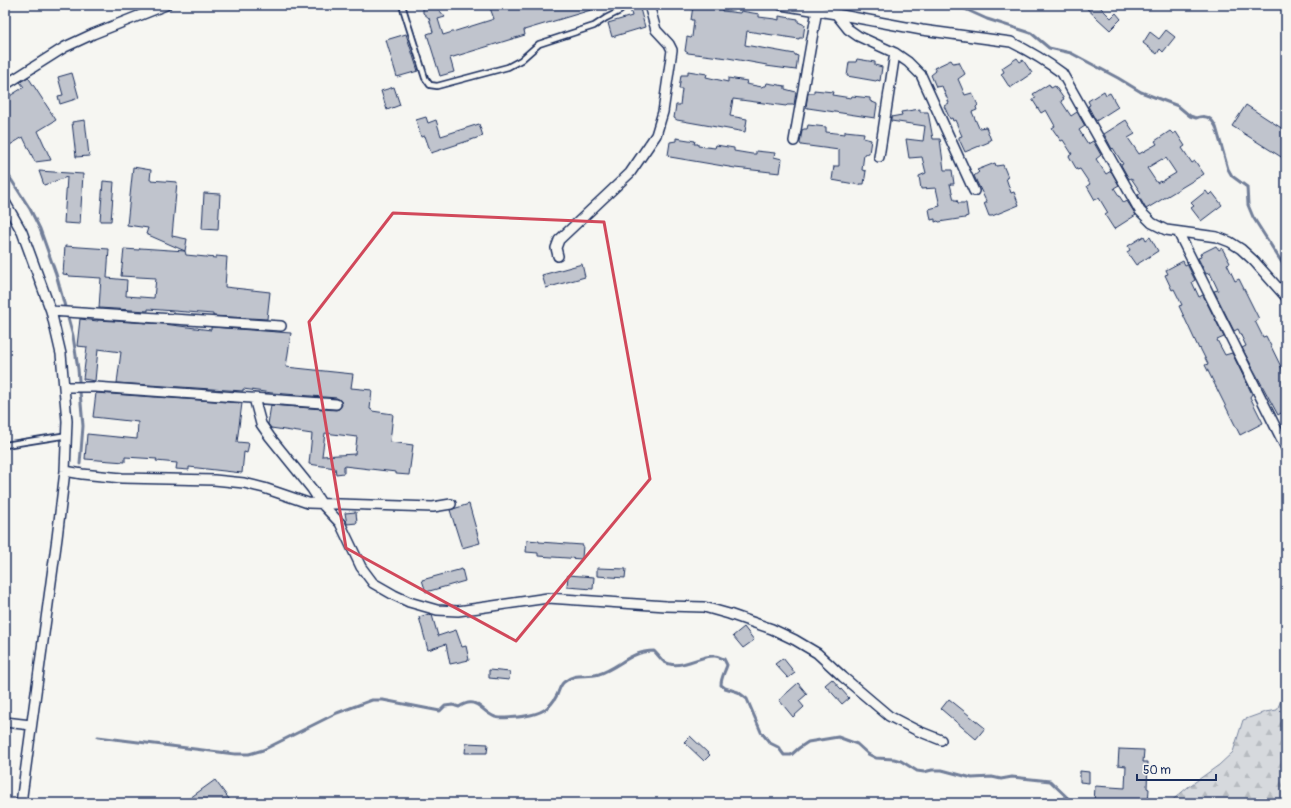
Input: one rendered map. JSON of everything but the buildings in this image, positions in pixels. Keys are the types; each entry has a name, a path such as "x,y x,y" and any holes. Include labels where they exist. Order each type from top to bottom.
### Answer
{"street":[{"path":"5,84 65,47 93,34 166,5"},
{"path":"558,256 556,248 558,240 630,173 656,135 663,112 672,50 669,44 656,30 648,5"},
{"path":"781,5 922,30 1011,42 1023,48 1062,73 1140,211 1152,223 1166,230 1211,236 1230,242 1254,261 1286,297"},
{"path":"794,141 816,10"},
{"path":"836,14 848,29 858,36 895,53 908,62 921,75 974,191"},
{"path":"879,157 895,53"},
{"path":"6,203 22,232 51,311 69,387 68,435 65,471 21,803"},
{"path":"1178,232 1286,448"},
{"path":"51,311 281,326"},
{"path":"69,387 336,404"},
{"path":"254,398 261,424 312,488 321,503 340,523 361,567 373,583 394,595 409,602 437,610 458,611 548,598 704,607 772,629 794,640 817,653 889,716 916,730 941,740"},
{"path":"65,471 122,478 214,480 244,483 308,503 433,507 451,504"},
{"path":"5,722 32,725"}],"lane":[{"path":"402,5 425,78 430,85 438,86 508,67 520,60 539,44 594,26 620,11 622,5"},
{"path":"5,444 68,435"}],"highlighted area":[{"path":"393,213 604,222 650,479 516,641 346,548 309,322"}],"green space":[{"path":"1286,687 1286,803 1169,803 1188,787 1219,765 1233,752 1243,720 1265,712 1277,710"}],"waterway":[{"path":"956,5 987,19 1031,33 1049,48 1071,53 1141,92 1178,106 1190,116 1196,118 1203,116 1211,119 1216,127 1228,169 1232,176 1247,187 1248,205 1253,217 1286,269"},
{"path":"5,170 30,209 40,229 56,274 73,336 78,369 83,426 80,464"},
{"path":"98,737 235,754 249,754 263,750 337,713 372,700 383,700 440,711 445,706 453,705 459,707 465,704 474,703 497,718 535,714 544,710 551,704 564,682 568,679 577,676 599,674 632,656 654,651 663,661 675,665 709,656 716,656 724,659 727,665 722,677 721,685 725,688 738,692 747,699 761,732 770,743 778,747 784,755 791,755 808,742 838,737 857,744 868,754 876,758 901,761 917,771 924,772 942,770 972,778 992,777 1001,779 1012,777 1050,781 1073,803"}]}
